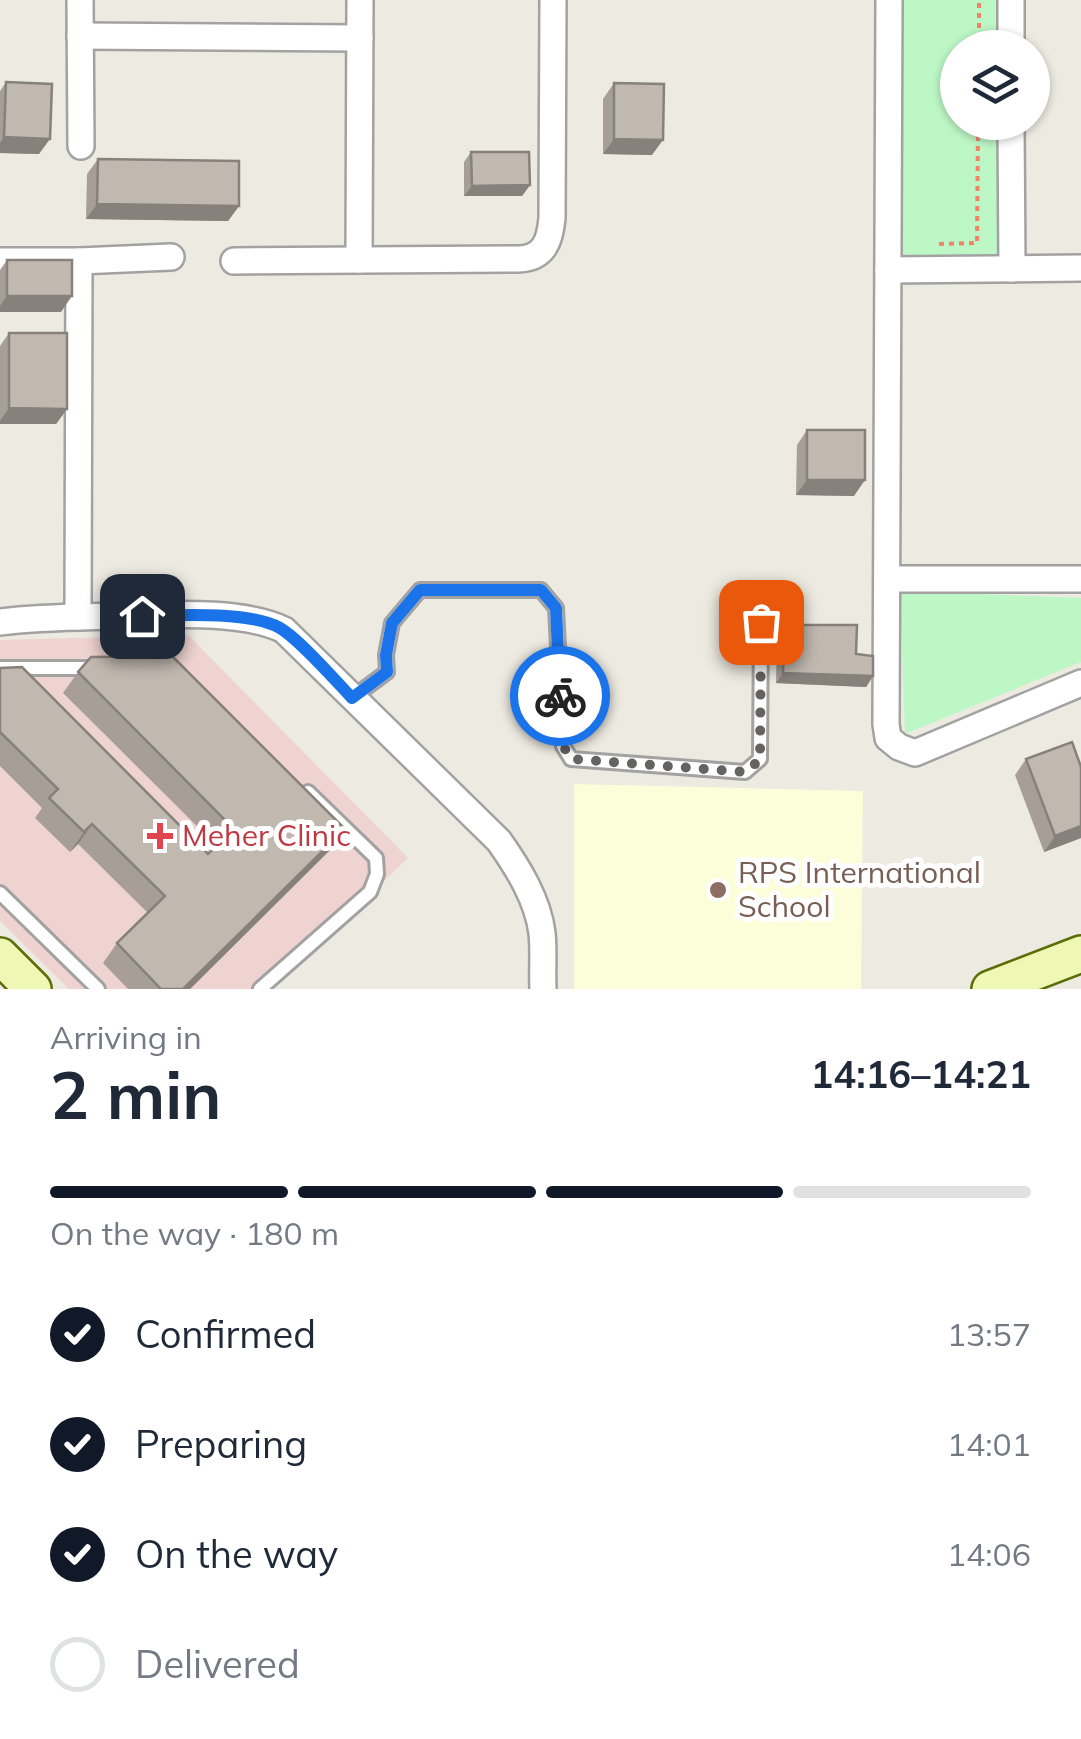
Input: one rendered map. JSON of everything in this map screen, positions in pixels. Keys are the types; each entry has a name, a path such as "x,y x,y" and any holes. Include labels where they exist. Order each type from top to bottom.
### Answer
{"main road":[{"path":"0,956 32,989"},
{"path":"990,989 1069,968"}],"street":[{"path":"80,0 81,146"},
{"path":"358,260 360,0"},
{"path":"234,261 531,259 540,254 550,234 552,218 553,0"},
{"path":"889,0 888,738 915,754 1081,683"},
{"path":"1011,0 1011,30"},
{"path":"80,36 360,38"},
{"path":"1012,140 1012,269"},
{"path":"0,261 171,257"},
{"path":"78,617 79,261"},
{"path":"888,270 1081,268"},
{"path":"886,579 1081,579"},
{"path":"0,622 174,615 266,621 284,630 498,841 512,860 536,908 542,934 542,989"}],"lane":[{"path":"352,698 387,672 392,623 420,590 541,590 556,608 563,746 572,759 745,772 760,760 761,622"},
{"path":"0,668 115,668"},
{"path":"260,989 370,892 377,874 376,858 292,776"},
{"path":"0,893 98,989"}],"path":[{"path":"979,0 979,30"},
{"path":"938,244 977,242 978,140"}],"shaded area":[{"path":"188,635 408,858 273,989 69,989 0,921 0,640"},
{"name":"RPS International School","path":"574,784 863,791 861,989 574,989"}],"green space":[{"path":"895,0 997,0 997,30 940,30 940,140 998,140 999,259 897,259"},
{"path":"900,591 1081,598 1081,662 905,734"}],"building":[{"path":"6,82 52,84 50,139 4,137"},
{"path":"614,83 664,84 663,140 614,139"},
{"path":"471,152 529,152 530,185 472,186"},
{"path":"98,159 239,161 239,206 97,204"},
{"path":"7,260 72,260 72,296 7,296"},
{"path":"9,333 67,333 67,409 9,408"},
{"path":"807,430 865,430 865,480 807,480"},
{"path":"784,625 857,625 856,654 873,656 873,676 783,673"},
{"path":"172,656 345,829 183,989 161,989 117,943 165,896 92,824 84,832 49,798 58,789 0,732 0,668 22,667 208,854 234,829 78,672 91,657"},
{"path":"1072,742 1081,767 1081,826 1055,836 1026,759"}],"way so far":[{"path":"560,696 563,746 572,759 745,772 760,760 761,622"}],"place":[{"name":"Meher Clinic","path":"160,836"},
{"name":"RPS International School","path":"718,890"}],"route":[{"path":"142,616 266,621 284,630 352,698 387,672 392,623 420,590 541,590 556,608 560,696"}]}
